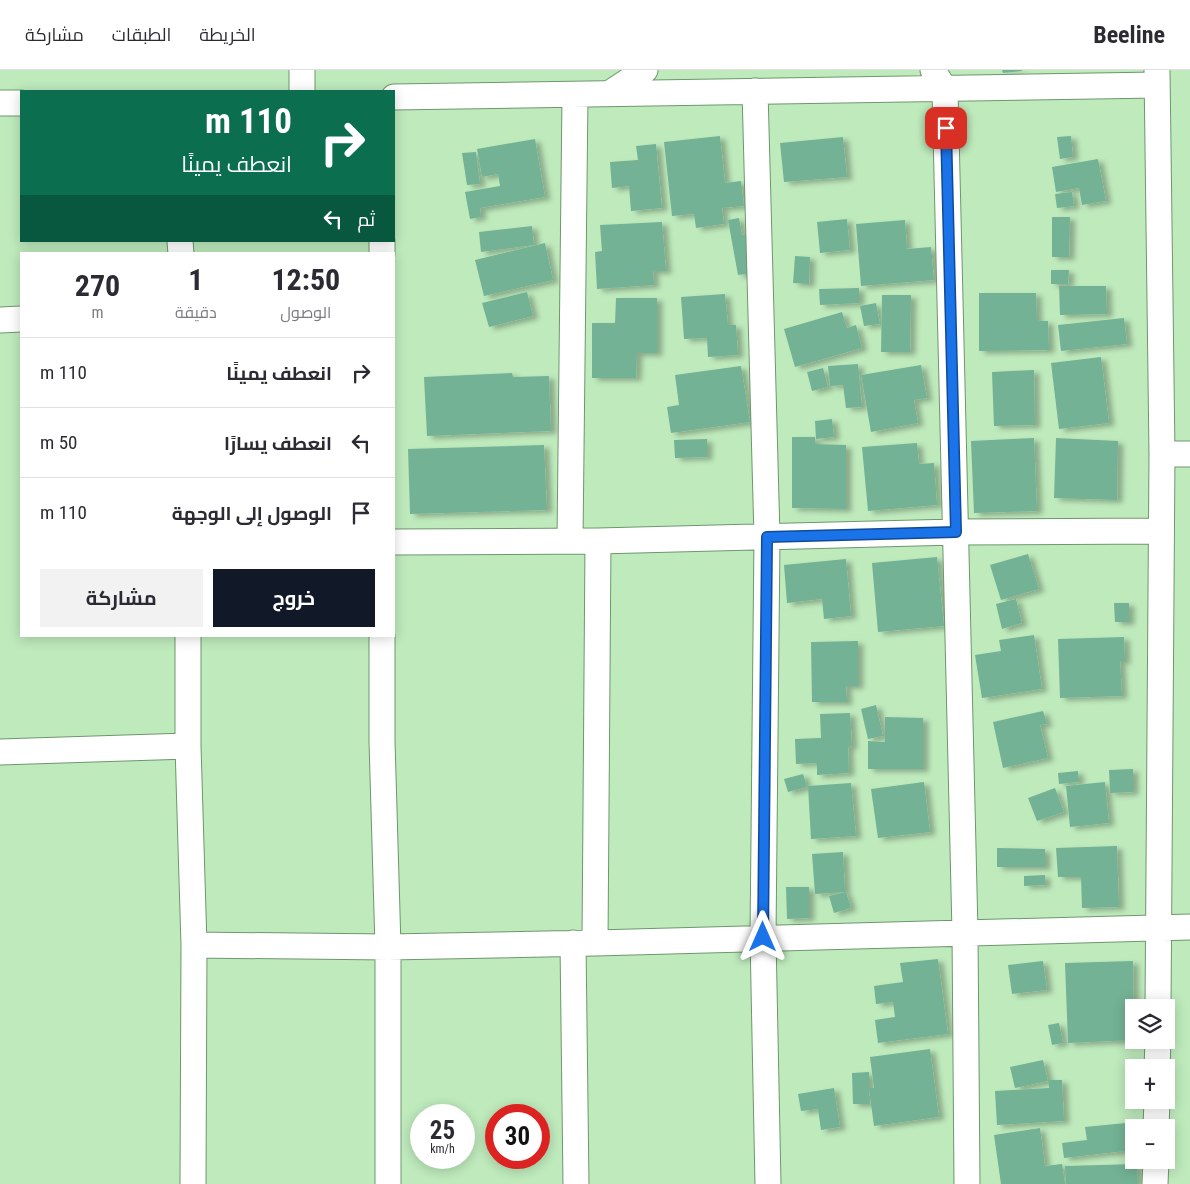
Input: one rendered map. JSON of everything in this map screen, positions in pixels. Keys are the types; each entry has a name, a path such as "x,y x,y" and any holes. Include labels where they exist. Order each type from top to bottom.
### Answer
{"street":[{"path":"302,70 302,90"},
{"path":"395,97 575,96 645,70"},
{"path":"610,82 755,91 939,80 1157,77 1162,454 1158,999"},
{"path":"939,80 956,532 965,932 967,1184"},
{"path":"755,91 767,537 763,937 768,1184"},
{"path":"570,540 575,96"},
{"path":"0,103 20,103"},
{"path":"0,320 20,319"},
{"path":"1162,454 1190,454"},
{"path":"395,542 598,541 956,532 1161,531"},
{"path":"576,1184 598,541"},
{"path":"188,637 188,746 194,944 193,1184"},
{"path":"382,637 382,741 388,947 388,1184"},
{"path":"0,752 188,746"},
{"path":"194,944 388,947 1190,927"},
{"path":"1155,1184 1156,1169"}],"building":[{"path":"1002,70 1022,70 1022,71 1003,73"},
{"path":"720,136 725,183 741,181 744,206 722,208 724,224 696,228 694,214 672,216 664,142"},
{"path":"1071,136 1073,157 1060,159 1057,137"},
{"path":"843,137 847,177 784,182 780,143"},
{"path":"535,139 545,197 480,208 481,217 470,219 465,192 500,186 498,174 482,177 477,149"},
{"path":"656,144 662,208 631,211 629,186 612,188 610,162 638,160 636,146"},
{"path":"476,152 480,184 467,185 462,153"},
{"path":"1098,159 1106,201 1082,205 1079,188 1056,192 1052,167"},
{"path":"1072,192 1074,206 1057,208 1055,194"},
{"path":"1052,217 1070,217 1069,257 1052,257"},
{"path":"739,218 742,235 747,234 754,273 738,275 728,220"},
{"path":"847,219 850,250 820,253 817,222"},
{"path":"905,220 907,249 931,247 934,280 861,286 856,224"},
{"path":"662,222 666,271 653,271 654,285 597,289 595,252 602,251 600,225"},
{"path":"532,226 534,245 481,252 479,232"},
{"path":"545,243 553,280 484,296 475,260"},
{"path":"795,256 810,257 809,284 793,283"},
{"path":"1051,270 1069,270 1068,284 1051,284"},
{"path":"1059,286 1106,286 1107,314 1060,315"},
{"path":"859,288 859,303 820,305 819,289"},
{"path":"527,292 533,316 489,327 482,303"},
{"path":"979,293 1036,293 1037,321 1048,321 1049,350 979,351"},
{"path":"725,294 728,325 736,325 738,355 708,357 707,338 684,339 681,297"},
{"path":"882,295 911,295 910,352 881,352"},
{"path":"616,298 657,298 657,353 637,353 636,378 592,378 592,323 615,323"},
{"path":"876,303 880,324 864,326 860,306"},
{"path":"842,312 847,328 856,325 862,348 795,367 784,329"},
{"path":"1124,318 1127,344 1061,351 1058,325"},
{"path":"1101,357 1109,423 1059,429 1051,363"},
{"path":"858,364 862,407 846,408 843,385 830,386 828,366"},
{"path":"921,365 927,398 914,400 918,423 871,432 861,375"},
{"path":"741,366 750,422 671,433 667,407 679,405 675,375"},
{"path":"823,368 828,387 812,391 807,372"},
{"path":"1034,370 1035,425 994,426 992,372"},
{"path":"512,373 513,377 549,376 551,431 427,436 424,377"},
{"path":"832,419 834,437 816,439 815,421"},
{"path":"792,437 815,437 815,444 846,445 846,509 792,508"},
{"path":"1034,438 1037,511 974,513 971,441"},
{"path":"1056,438 1118,441 1117,500 1054,498"},
{"path":"707,439 707,457 675,458 674,440"},
{"path":"917,443 919,464 934,463 937,505 868,511 862,447"},
{"path":"544,445 547,510 410,514 408,449"},
{"path":"1028,554 1039,589 1001,600 990,565"},
{"path":"937,557 944,626 878,632 872,563"},
{"path":"846,559 851,616 824,619 822,599 787,603 784,565"},
{"path":"1016,599 1022,623 1002,629 996,604"},
{"path":"1114,603 1129,603 1129,622 1115,622"},
{"path":"1034,635 1042,689 982,698 975,655 1001,651 999,640"},
{"path":"1124,637 1125,661 1120,661 1122,696 1060,698 1058,639"},
{"path":"858,641 858,686 846,686 847,702 812,702 811,642"},
{"path":"876,705 883,736 868,739 861,709"},
{"path":"1043,711 1047,724 1040,725 1048,758 1003,768 993,722"},
{"path":"850,713 852,746 848,747 849,773 817,775 817,763 796,764 795,739 821,738 820,714"},
{"path":"885,717 923,718 923,769 868,769 868,741 885,742"},
{"path":"1133,769 1133,792 1110,793 1109,770"},
{"path":"1078,771 1079,782 1059,784 1058,773"},
{"path":"803,774 807,787 788,792 784,779"},
{"path":"924,782 930,832 878,838 871,789"},
{"path":"1105,782 1109,823 1070,827 1066,786"},
{"path":"851,783 856,836 811,839 808,786"},
{"path":"1055,788 1064,812 1037,821 1028,798"},
{"path":"1117,846 1119,907 1082,908 1081,877 1058,877 1056,848"},
{"path":"997,848 1045,849 1045,867 997,867"},
{"path":"843,852 845,892 815,894 812,854"},
{"path":"1045,875 1045,885 1024,886 1024,876"},
{"path":"786,887 809,887 809,918 787,919"},
{"path":"846,892 851,908 834,913 829,896"},
{"path":"938,959 948,1034 878,1043 875,1020 895,1017 893,1002 876,1004 874,986 903,982 900,963"},
{"path":"1043,961 1047,990 1012,994 1008,965"},
{"path":"1133,961 1133,999 1125,999 1125,1040 1068,1043 1065,963"},
{"path":"1059,1023 1063,1043 1052,1045 1048,1025"},
{"path":"930,1049 939,1117 874,1126 869,1089 869,1104 853,1104 852,1073 869,1072 869,1088 874,1088 870,1057"},
{"path":"1043,1060 1048,1081 1015,1088 1010,1067"},
{"path":"1048,1080 1062,1080 1064,1121 997,1125 995,1091 1049,1088"},
{"path":"834,1088 840,1127 821,1130 818,1109 801,1111 798,1094"},
{"path":"1125,1123 1125,1151 1064,1158 1062,1143 1087,1140 1085,1127"},
{"path":"1040,1128 1045,1166 1062,1164 1065,1184 1001,1184 994,1135"},
{"path":"1125,1164 1125,1169 1137,1169 1138,1184 1066,1184 1065,1166"}],"route":[{"path":"763,937 767,537 956,532 946,128"}]}
